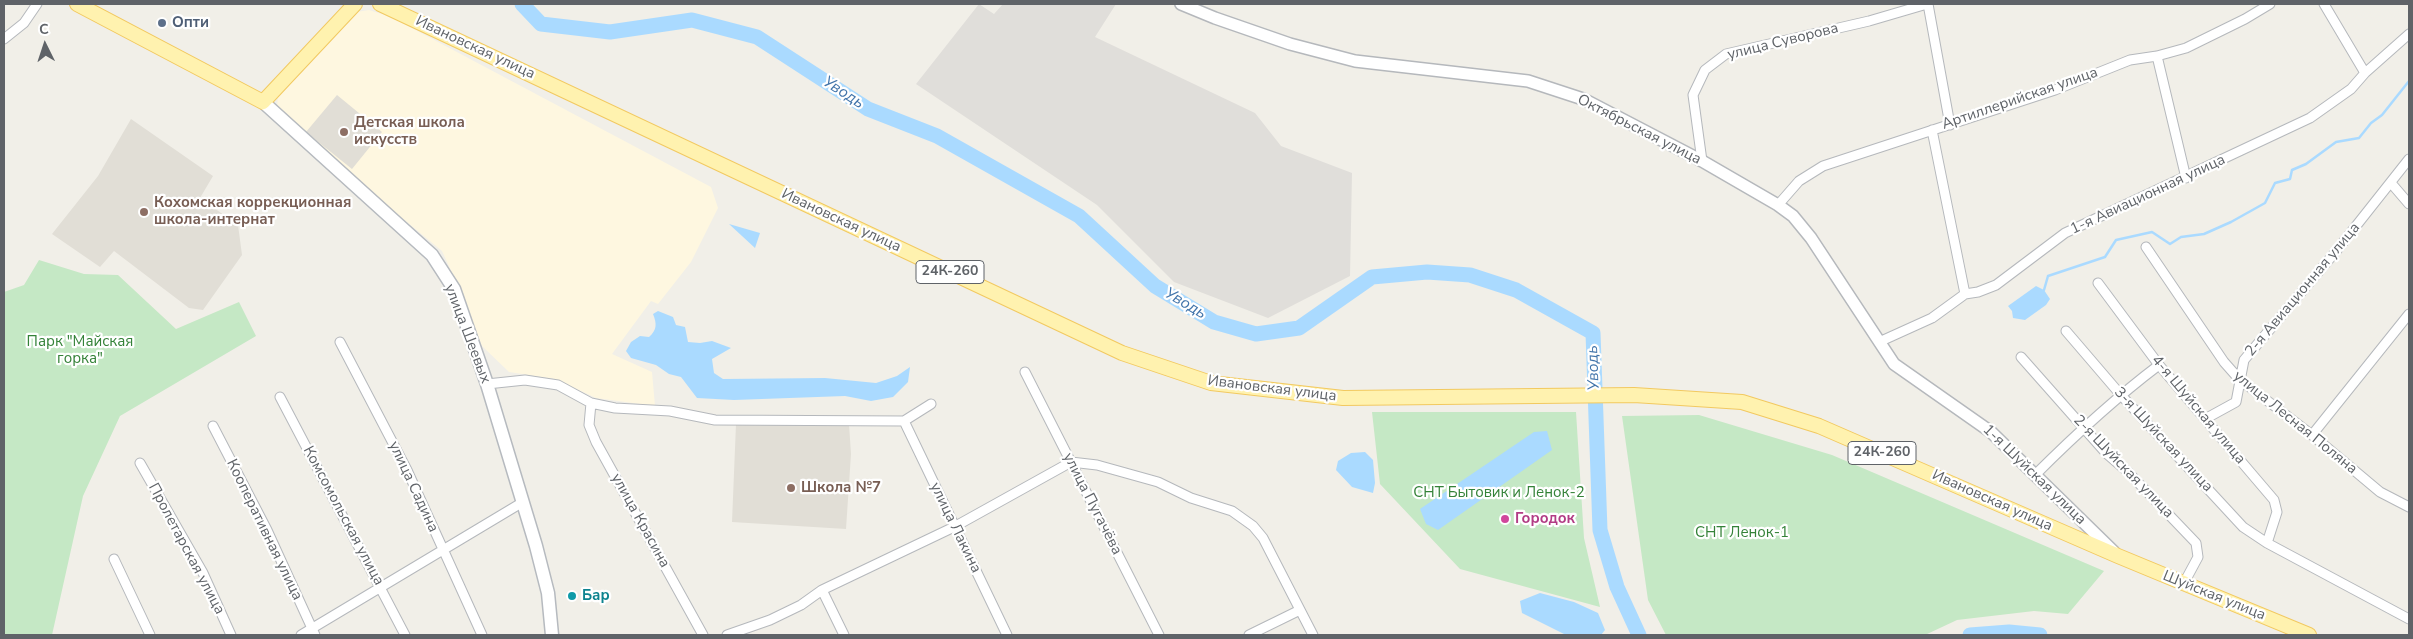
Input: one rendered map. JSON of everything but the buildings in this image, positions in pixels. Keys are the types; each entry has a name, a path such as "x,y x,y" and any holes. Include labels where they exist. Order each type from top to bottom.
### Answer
{"main road":[{"path":"78,4 264,102 355,4"},
{"name":"Ивановская улица","path":"380,4 1122,354 1211,383 1342,398 1634,395 1742,402 1819,426 2118,556"},
{"name":"улица Шеевых","path":"264,102 432,255 454,289 487,384 543,572 552,635"},
{"name":"Шуйская улица","path":"2118,556 2309,635"}],"street":[{"path":"4,39 24,23 38,4"},
{"name":"Октябрьская улица","path":"1181,4 1290,44 1355,61 1528,81 1582,99 1702,161 1778,205 1793,216 1811,238 1879,342"},
{"path":"1927,4 1950,124"},
{"name":"улица Суворова","path":"1702,161 1693,95 1705,70 1726,54 1869,21 1927,4"},
{"name":"Артиллерийская улица","path":"1778,205 1799,181 1823,166 2055,90 2130,60 2157,56 2186,48 2245,19 2270,4"},
{"path":"2324,4 2365,73"},
{"name":"1-я Авиационная улица","path":"1879,342 1932,318 1965,294 1978,292 1996,285 2065,233 2186,178 2310,118 2351,89 2365,73 2409,34"},
{"path":"2157,56 2186,178"},
{"path":"1932,130 1965,294"},
{"name":"2-я Авиационная улица","path":"2205,419 2236,402 2244,360 2337,250 2409,159"},
{"path":"2391,183 2409,204"},
{"name":"улица Лесная Поляна","path":"2146,248 2224,362 2239,379 2312,434 2380,492 2409,506"},
{"name":"4-я Шуйская улица","path":"2098,283 2159,365 2274,500 2278,512 2267,542"},
{"path":"2312,434 2409,314"},
{"name":"3-я Шуйская улица","path":"2066,331 2120,394 2243,527 2267,542"},
{"name":"улица Садина","path":"340,342 407,470 482,635"},
{"name":"1-я Шуйская улица","path":"1879,342 1894,364 1991,432 2118,556"},
{"name":"2-я Шуйская улица","path":"2021,357 2106,453 2128,472 2196,543 2198,557 2184,583"},
{"path":"2035,475 2083,426 2120,394 2159,365"},
{"name":"улица Пугачёва","path":"1025,372 1159,635"},
{"path":"487,384 526,380 558,385 591,403 615,408 670,411 715,420 904,420 931,404"},
{"name":"Комсомольская улица","path":"280,398 405,635"},
{"name":"улица Красина","path":"591,403 589,426 596,442 703,635"},
{"name":"улица Лакина","path":"904,420 1007,635"},
{"name":"Кооперативная улица","path":"213,426 267,530 313,632"},
{"path":"727,635 770,620 801,605 822,590 954,527 1071,462 1097,465 1158,482 1191,498 1232,511 1253,526 1263,538 1313,635"},
{"name":"Пролетарская улица","path":"140,463 203,573 231,635"},
{"path":"301,635 313,632 379,586 523,502"},
{"path":"2267,542 2409,618"},
{"path":"114,558 150,635"},
{"path":"822,590 844,635"},
{"path":"1249,635 1300,610"}],"shaded area":[{"path":"979,4 994,14 1003,4 1116,4 1095,37 1255,113 1281,146 1352,173 1350,276 1268,318 1174,282 1097,205 916,84"},
{"path":"369,10 391,17 711,187 718,208 691,262 658,304 651,301 612,354 652,372 655,406 596,398 555,379 509,372 482,346 442,251 368,190 277,107 278,96 356,12"},
{"name":"Детская школа искусств","path":"337,95 382,132 352,169 306,132"},
{"name":"Кохомская коррекционная школа-интернат","path":"131,119 213,176 200,198 238,225 242,255 203,310 189,308 114,251 100,267 52,234 98,176"},
{"name":"Школа №7","path":"736,424 849,424 851,454 846,529 732,522"}],"green space":[{"name":"Парк \"Майская горка\"","path":"39,260 84,274 118,275 176,329 239,302 256,336 120,416 83,496 52,635 4,635 4,292 24,285"},
{"name":"СНТ Бытовик и Ленок-2","path":"1372,412 1576,412 1584,538 1600,607 1460,569 1380,484"},
{"name":"СНТ Ленок-1","path":"1699,415 1832,455 2104,571 2068,614 2034,611 1957,620 1925,635 1666,635 1648,600 1622,416"}],"water":[{"path":"729,224 760,233 755,248"},
{"path":"2036,286 2044,290 2050,299 2046,305 2025,320 2013,318 2012,311 2008,306"},
{"path":"658,311 673,317 676,325 685,327 688,342 712,341 731,348 712,359 714,373 723,379 825,378 876,383 897,376 910,367 908,382 893,397 871,401 845,396 734,400 697,398 681,377 669,374 656,365 631,358 626,351 631,342 640,336 649,337 654,332 656,327 653,314"},
{"path":"1547,431 1552,450 1438,530 1426,524 1420,509 1534,432"},
{"path":"1365,452 1373,460 1375,483 1373,493 1352,487 1336,470 1338,461 1351,453"},
{"path":"1540,593 1574,602 1598,613 1605,630 1601,635 1566,635 1522,613 1520,601"}],"waterway":[{"name":"Уводь","path":"522,4 541,24 610,32 692,20 757,37 868,109 937,136 1079,216 1155,286 1214,322 1256,334 1299,328 1372,277 1427,272 1470,275 1516,290 1593,333 1600,530 1617,587 1639,635"},
{"path":"2044,290 2048,276 2105,257 2116,240 2152,232 2170,244 2181,237 2204,234 2231,222 2265,203 2275,183 2290,179 2292,170 2306,164 2336,142 2359,138 2371,123 2382,115 2409,81"},
{"name":"Уводь","path":"1970,635 2009,632 2040,635"}],"place":[{"name":"Опти","path":"162,23"},
{"name":"Детская школа искусств","path":"344,132"},
{"name":"Кохомская коррекционная школа-интернат","path":"144,212"},
{"name":"Школа №7","path":"791,488"},
{"name":"Городок","path":"1505,519"},
{"name":"Бар","path":"572,596"}]}
